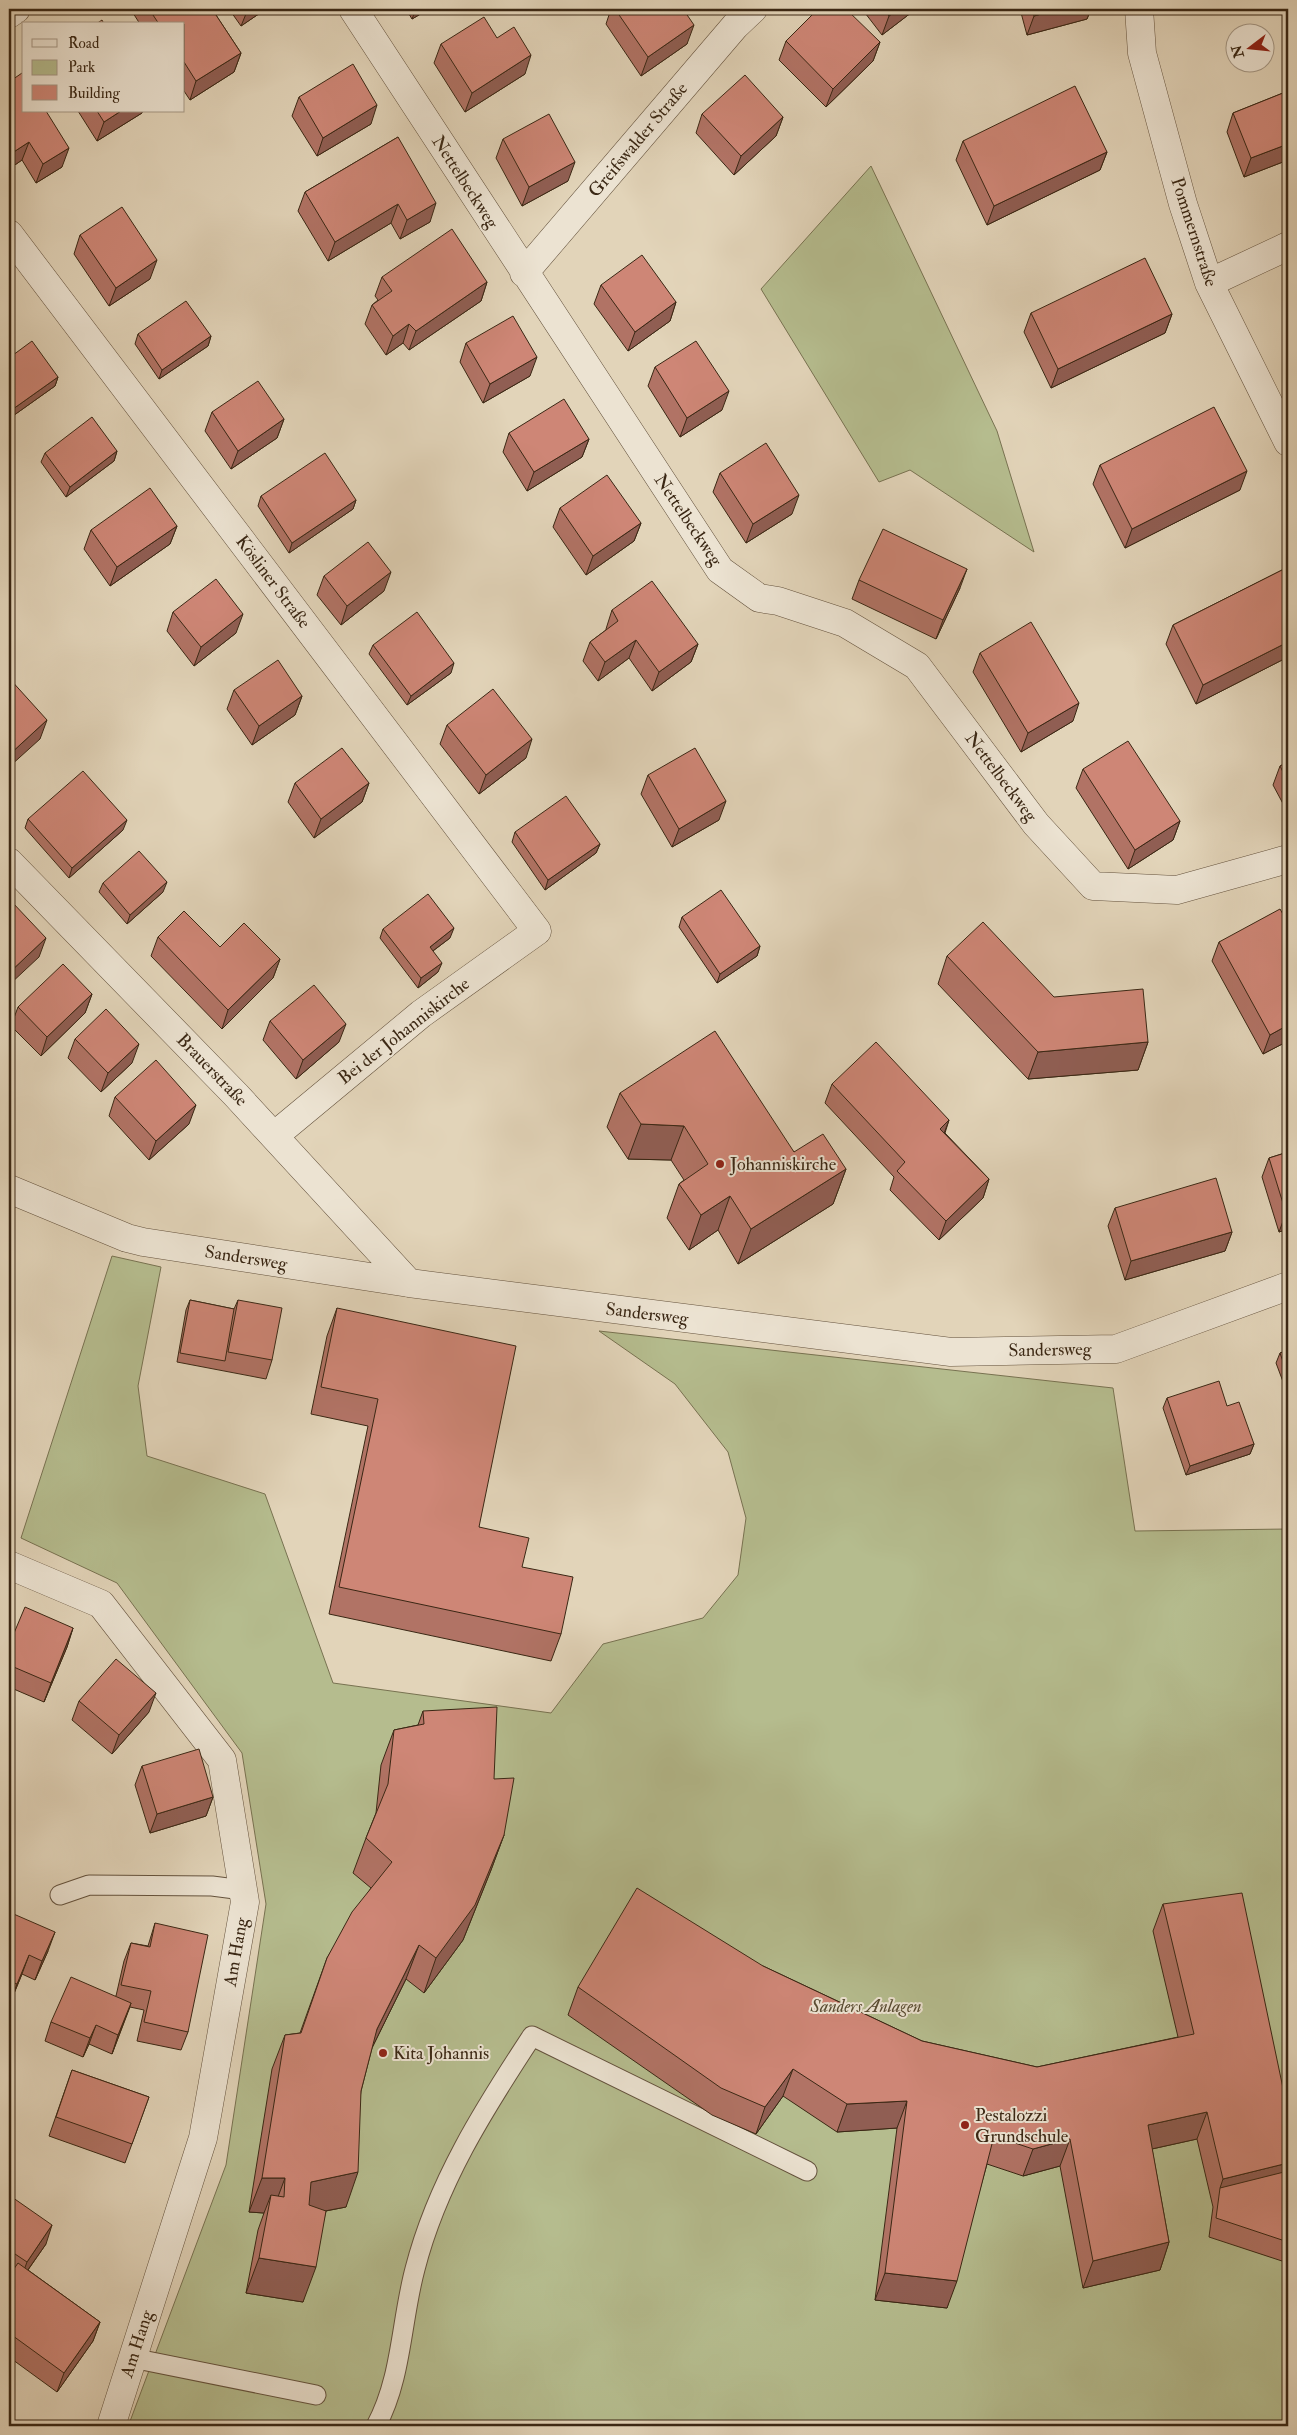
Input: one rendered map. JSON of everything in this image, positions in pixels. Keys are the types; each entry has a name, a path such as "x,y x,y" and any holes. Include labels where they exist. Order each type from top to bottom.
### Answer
{"street":[{"path":"9,14 16,9"},
{"name":"Nettelbeckweg","path":"353,9 720,570 759,598 778,601 845,623 917,666 1036,824 1093,886 1177,890 1288,859"},
{"name":"Greifswalder Straße","path":"524,273 735,26 753,9"},
{"name":"Pommernstraße","path":"1139,9 1142,53 1183,204 1209,283 1288,442"},
{"name":"Kösliner Straße","path":"9,234 537,931"},
{"path":"1209,283 1288,246"},
{"name":"Brauerstraße","path":"9,862 274,1136 409,1283"},
{"name":"Bei der Johanniskirche","path":"274,1136 421,1014 537,931"},
{"name":"Sandersweg","path":"9,1188 135,1240 409,1283 951,1352 1116,1349 1288,1286"},
{"name":"Am Hang","path":"9,1565 100,1604 222,1760 245,1902 203,2138 111,2426"}],"lane":[{"path":"60,1895 89,1885 212,1886 243,1890"},
{"path":"376,2426 385,2410 415,2269 439,2198 482,2113 532,2036 807,2171"},
{"path":"132,2358 316,2395"}],"green space":[{"path":"871,166 997,431 1034,552 910,470 879,482 761,289"},
{"name":"Sanders Anlagen","path":"112,1256 161,1267 138,1386 147,1456 265,1494 333,1683 551,1713 603,1644 703,1618 738,1575 746,1518 728,1452 675,1384 599,1331 1113,1388 1135,1531 1288,1529 1288,2426 132,2426 129,2424 226,2165 266,1904 242,1753 117,1583 21,1538"}],"building":[{"path":"149,9 212,9 241,53 196,81 185,64 185,22 158,22"},
{"path":"615,9 683,9 694,25 648,57"},
{"path":"818,9 846,9 880,42 833,89 786,41"},
{"path":"883,9 898,9 889,16"},
{"path":"1032,9 1060,9 1034,16"},
{"path":"484,17 497,38 514,27 531,55 472,93 441,44"},
{"path":"353,64 377,105 323,138 299,97"},
{"path":"22,73 22,112 47,112 69,148 43,164 29,142 9,155 9,82"},
{"path":"745,75 783,117 741,156 702,114"},
{"path":"1075,86 1107,152 994,206 963,141"},
{"path":"1288,91 1288,144 1251,158 1233,113"},
{"path":"98,112 119,112 104,122"},
{"path":"549,114 575,162 529,187 503,139"},
{"path":"398,137 436,203 407,220 398,204 335,242 305,192"},
{"path":"122,207 157,260 116,288 80,235"},
{"path":"452,229 487,282 416,331 409,324 393,336 372,305 392,291 382,277"},
{"path":"642,255 676,302 635,332 601,285"},
{"path":"1145,258 1172,314 1058,369 1031,313"},
{"path":"186,301 211,336 162,370 138,334"},
{"path":"513,316 537,357 490,384 466,343"},
{"path":"32,341 58,377 13,409 9,402 9,358"},
{"path":"696,341 729,391 687,418 655,367"},
{"path":"258,381 284,419 238,451 212,412"},
{"path":"564,399 589,439 534,472 509,433"},
{"path":"1214,407 1247,471 1132,529 1100,465"},
{"path":"92,417 117,451 70,487 45,453"},
{"path":"766,443 799,495 753,524 720,473"},
{"path":"325,453 356,500 292,543 261,496"},
{"path":"607,475 641,523 593,556 560,508"},
{"path":"150,488 177,526 117,567 91,530"},
{"path":"883,529 967,569 943,620 859,580"},
{"path":"368,542 391,572 347,606 324,576"},
{"path":"1288,567 1288,642 1203,685 1173,625"},
{"path":"216,579 243,614 201,647 173,612"},
{"path":"652,581 698,644 659,672 636,640 605,662 590,642 618,621 612,610"},
{"path":"417,612 454,663 411,696 373,645"},
{"path":"1031,622 1079,703 1028,733 980,653"},
{"path":"278,660 302,696 259,726 234,690"},
{"path":"9,678 47,720 9,755"},
{"path":"493,689 532,739 486,775 447,725"},
{"path":"1128,741 1180,821 1135,850 1083,769"},
{"path":"342,748 369,783 321,819 295,783"},
{"path":"695,748 726,801 679,829 648,775"},
{"path":"1288,762 1288,782 1280,766"},
{"path":"83,771 127,820 72,868 28,819"},
{"path":"566,796 600,844 548,880 515,832"},
{"path":"139,851 167,882 130,915 103,883"},
{"path":"721,890 760,946 720,974 682,917"},
{"path":"428,894 454,928 430,947 442,963 421,978 383,929"},
{"path":"12,902 46,938 9,973 9,906"},
{"path":"1280,909 1288,923 1288,1025 1270,1035 1219,942"},
{"path":"184,911 220,947 244,923 280,959 228,1010 158,937"},
{"path":"983,922 1054,997 1143,989 1148,1042 1038,1052 947,956"},
{"path":"63,964 92,994 47,1037 18,1007"},
{"path":"314,985 346,1024 303,1060 270,1021"},
{"path":"106,1009 139,1044 108,1073 75,1039"},
{"path":"715,1031 794,1152 823,1134 846,1169 751,1229 730,1196 701,1215 679,1184 708,1164 684,1126 641,1124 620,1093"},
{"path":"876,1042 949,1120 940,1129 989,1179 946,1221 897,1171 905,1162 832,1084"},
{"path":"156,1060 196,1105 156,1141 115,1097"},
{"path":"1288,1152 1288,1213 1286,1213 1269,1158"},
{"path":"1216,1178 1232,1232 1131,1261 1115,1208"},
{"path":"190,1300 234,1309 225,1361 180,1353"},
{"path":"238,1300 282,1308 272,1360 228,1352"},
{"path":"337,1308 516,1346 479,1527 529,1538 522,1567 573,1577 561,1634 339,1587 378,1399 321,1387"},
{"path":"1288,1350 1288,1376 1280,1353"},
{"path":"1219,1381 1227,1406 1239,1402 1254,1444 1190,1466 1167,1398"},
{"path":"9,1414 13,1416 9,1428"},
{"path":"25,1607 73,1628 51,1683 9,1665 9,1645"},
{"path":"116,1659 156,1693 119,1735 79,1701"},
{"name":"Kita Johannis","path":"497,1707 494,1779 514,1778 504,1835 475,1905 436,1958 419,1945 377,2029 361,2091 358,2172 311,2182 309,2205 326,2211 316,2267 259,2258 271,2195 284,2197 285,2178 262,2178 285,2035 301,2033 327,1958 352,1912 392,1862 366,1838 388,1784 394,1730 424,1724 423,1711"},
{"path":"199,1749 213,1797 157,1814 142,1766"},
{"path":"637,1888 763,1966 922,2041 1037,2067 1194,2034 1163,1904 1242,1893 1288,2112 1288,2163 1223,2179 1207,2112 1148,2125 1169,2242 1093,2261 1070,2139 1033,2149 994,2136 957,2281 885,2273 907,2101 847,2104 793,2069 765,2107 721,2088 578,1987"},
{"path":"9,1912 55,1932 42,1961 29,1955 17,1984 9,1981"},
{"path":"155,1923 208,1935 188,2032 144,2022 151,1991 121,1985 131,1943 150,1947"},
{"path":"71,1977 131,2003 118,2035 96,2025 90,2038 51,2022"},
{"path":"72,2070 149,2097 132,2144 56,2117"},
{"path":"1288,2171 1288,2242 1216,2218 1220,2188"},
{"path":"9,2195 52,2225 27,2262 9,2250"},
{"path":"18,2263 100,2322 64,2373 9,2333 9,2276"}],"place":[{"name":"Johanniskirche","path":"720,1164"},
{"name":"Kita Johannis","path":"383,2053"},
{"name":"Pestalozzi Grundschule","path":"965,2125"}]}
